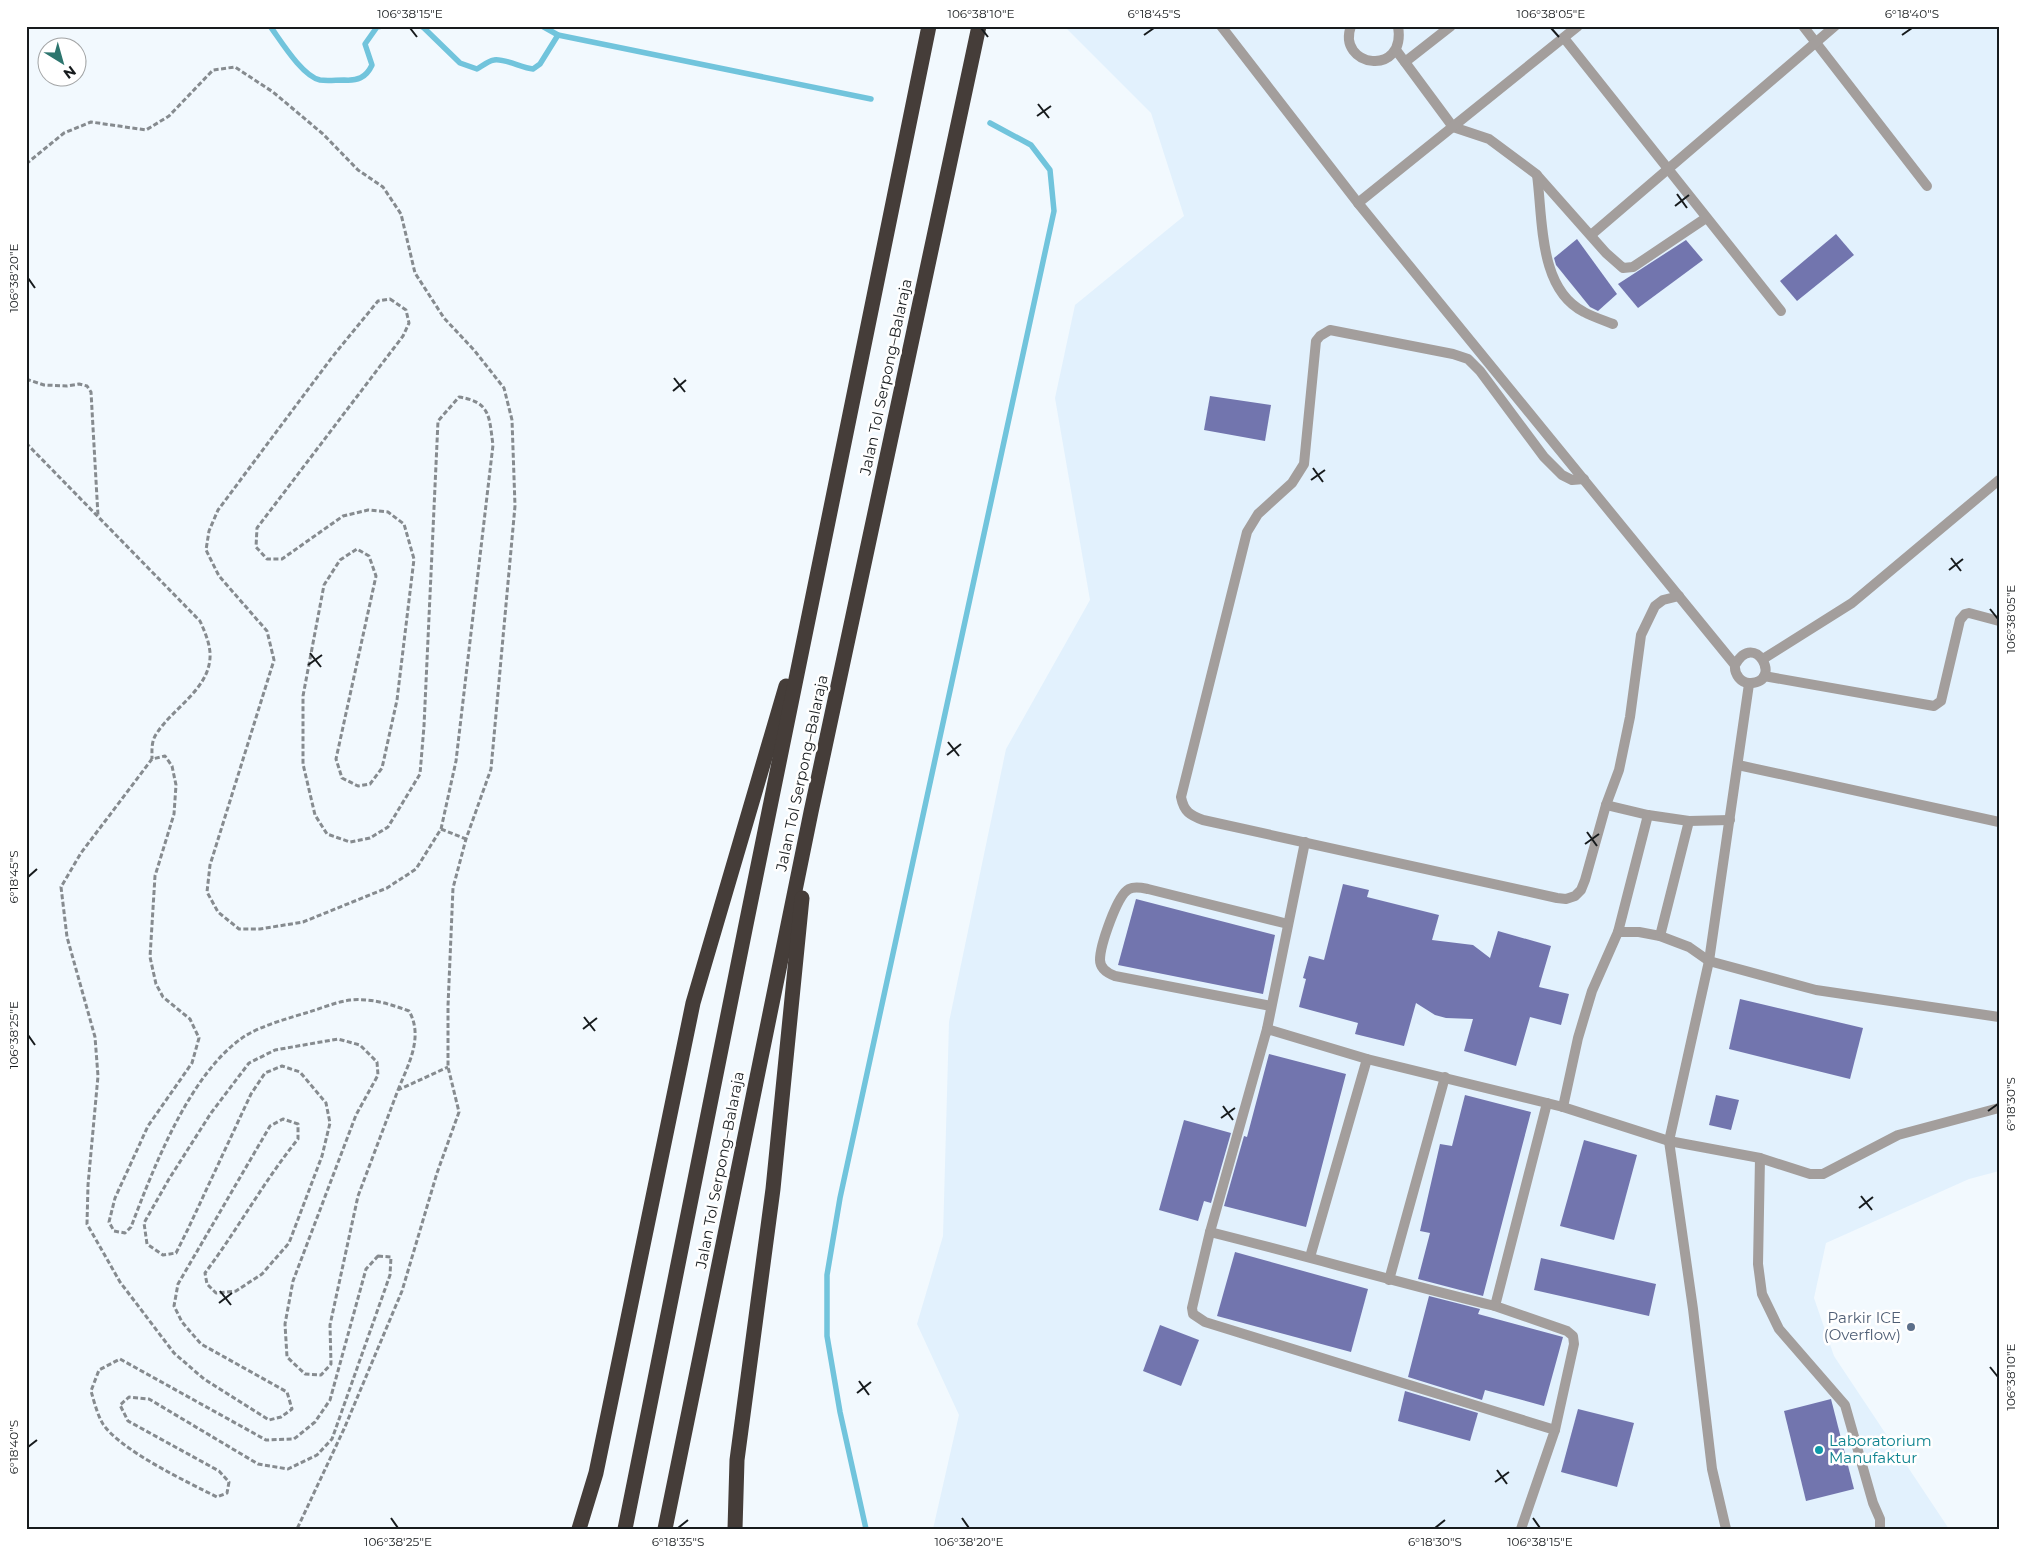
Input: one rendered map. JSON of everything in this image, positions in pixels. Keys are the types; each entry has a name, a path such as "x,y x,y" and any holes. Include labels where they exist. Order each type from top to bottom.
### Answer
{"highway":[{"name":"Jalan Tol Serpong–Balaraja","path":"625,1529 815,589 863,340 929,26"},
{"name":"Jalan Tol Serpong–Balaraja","path":"665,1529 811,812 978,26"},
{"path":"585,1529 693,1003 815,589"},
{"path":"735,1529 737,1460 772,1189 811,812"},
{"path":"579,1529 596,1473"}],"lane":[{"path":"1221,26 1358,203 1735,665 1736,674 1741,680 1749,684 1758,682 1764,676 1766,668 1763,659 1756,654 1747,653 1740,657 1735,665"},
{"path":"1351,26 1348,34 1351,47 1360,57 1372,62 1386,59 1396,50 1400,39 1398,26"},
{"path":"1405,62 1451,26"},
{"path":"1358,203 1578,26"},
{"path":"1803,26 1926,186"},
{"path":"1591,235 1835,26"},
{"path":"1564,38 1781,311"},
{"path":"1396,50 1453,126 1489,139 1536,174 1618,264 1627,269 1706,218"},
{"path":"1536,174 1544,244 1551,272 1568,301 1583,312 1613,324"},
{"path":"1584,480 1572,480 1562,475 1544,457 1480,371 1468,359 1453,354 1330,330 1320,336 1316,341 1304,464 1292,483 1258,514 1247,532 1181,797 1185,810 1191,816 1203,820 1557,898 1572,898 1578,894 1585,880 1606,805 1619,770 1630,717 1641,635 1655,606 1663,600 1679,596"},
{"path":"1763,659 1852,603 1999,480"},
{"path":"1764,676 1934,706 1941,701 1960,620 1963,616 1969,613 1999,621"},
{"path":"1726,1529 1712,1469 1693,1310 1669,1141 1709,961 1749,684"},
{"path":"1738,765 1999,822"},
{"path":"1606,805 1648,815 1689,821 1730,820"},
{"path":"1562,1107 1578,1038 1592,991 1618,932 1648,815"},
{"path":"1660,936 1689,821"},
{"path":"1305,842 1267,1028 1210,1232 1192,1308 1196,1318 1555,1430"},
{"path":"1272,1006 1108,974 1102,968 1101,954 1111,919 1120,899 1126,891 1135,887 1288,924"},
{"path":"1618,932 1639,932 1660,936 1689,947 1709,961 1816,990 1999,1017"},
{"path":"1267,1028 1367,1059 1562,1107 1669,1141 1760,1158 1810,1174 1823,1174 1898,1134 1999,1108"},
{"path":"1310,1257 1367,1059"},
{"path":"1389,1280 1445,1077"},
{"path":"1495,1306 1547,1103"},
{"path":"1760,1158 1758,1264 1762,1294 1779,1329 1845,1405 1873,1503 1880,1520 1880,1529"},
{"path":"1210,1232 1495,1306 1567,1331 1573,1336 1574,1344 1555,1430 1521,1529"}],"path":[{"path":"26,164 64,133 91,122 146,130 169,116 213,70 235,67 274,92 323,134 358,170 383,187 401,214 415,273 444,318 474,350 504,388 512,420 515,506 491,769 466,839 453,888 448,1006 448,1067 459,1112 437,1174 402,1292 344,1429 298,1529"},
{"path":"390,299 406,310 409,323 403,336 257,528 256,547 267,559 282,560 343,516 368,510 388,512 404,524 414,559 398,690 382,768 370,784 358,786 342,778 336,759 376,576 369,556 357,549 340,560 324,585 303,696 303,764 315,815 327,834 350,842 370,838 388,826 420,774 425,716 438,421 459,397 475,399 489,414 493,444 456,761 441,829 416,869 388,888 303,922 260,930 239,929 218,912 207,892 210,865 274,660 267,631 219,576 214,567 206,550 209,532 218,510 333,356 378,301 390,299"},
{"path":"26,379 44,385 67,386 79,384 87,386 91,392 98,517"},
{"path":"26,443 200,621 208,640 210,658 206,676 185,703 156,733 152,746 152,759 81,853 62,887 67,937 95,1037 98,1076 88,1185 87,1224 120,1282 174,1353 204,1379 269,1420 281,1417 292,1409 287,1392 201,1344 182,1322 174,1306 178,1284 270,1126 283,1119 298,1124 298,1139 278,1163 225,1247 205,1273 207,1284 216,1293 236,1291 262,1274 289,1243 322,1156 330,1123 326,1103 300,1072 282,1066 265,1073 251,1094 176,1253 163,1255 147,1244 144,1224 169,1179 211,1113 249,1063 275,1050 338,1039 360,1045 377,1062 378,1075 356,1115 293,1281 285,1324 287,1358 305,1374 321,1375 330,1364 330,1325 358,1196 415,1046 414,1020 409,1011 383,1002 349,1000 285,1019 245,1036 215,1062 185,1106 157,1161 132,1227 125,1233 114,1232 109,1222 115,1198 148,1126 192,1063 199,1038 190,1018 163,997 156,984 150,957 155,876 174,814 176,785 172,766 165,756 152,759"},
{"path":"441,829 466,839"},
{"path":"398,1090 448,1067"},
{"path":"378,1256 391,1257 390,1275 332,1439 317,1455 288,1469 258,1464 149,1400 129,1397 120,1405 128,1421 219,1471 229,1482 227,1493 217,1497 173,1474 120,1442 103,1423 90,1391 99,1370 120,1359 266,1440 294,1439 315,1422 330,1400 366,1269 378,1256"}],"shaded area":[{"path":"1064,26 1999,26 1999,1171 1969,1179 1826,1243 1814,1298 1834,1356 1949,1529 933,1529 959,1415 917,1324 943,1236 949,1022 1006,749 1090,600 1055,398 1075,305 1184,216 1151,113"}],"building":[{"path":"1836,234 1854,255 1797,301 1780,281"},
{"path":"1577,239 1617,294 1598,311 1590,307 1556,265 1554,258"},
{"path":"1686,240 1703,260 1638,308 1618,284"},
{"path":"1210,396 1271,405 1265,441 1204,430"},
{"path":"1343,884 1369,890 1367,897 1439,915 1432,940 1473,945 1490,958 1498,931 1551,946 1539,987 1569,994 1561,1025 1530,1017 1516,1066 1464,1051 1473,1019 1446,1018 1435,1015 1416,1003 1404,1046 1355,1034 1358,1023 1299,1007 1306,979 1303,978 1309,956 1324,960"},
{"path":"1136,899 1275,935 1263,994 1118,965"},
{"path":"1740,999 1863,1028 1850,1079 1729,1049"},
{"path":"1269,1054 1346,1074 1306,1227 1224,1206 1244,1136 1247,1137"},
{"path":"1465,1095 1531,1112 1483,1296 1418,1279 1430,1233 1420,1231 1440,1144 1452,1146"},
{"path":"1716,1095 1739,1100 1731,1130 1709,1125"},
{"path":"1184,1120 1231,1133 1211,1203 1204,1201 1198,1221 1159,1210"},
{"path":"1584,1140 1637,1155 1614,1240 1560,1226"},
{"path":"1235,1252 1368,1289 1351,1352 1217,1316"},
{"path":"1541,1258 1656,1284 1649,1316 1534,1290"},
{"path":"1429,1296 1480,1309 1478,1314 1563,1337 1544,1406 1485,1390 1482,1400 1408,1377"},
{"path":"1160,1325 1199,1340 1181,1386 1143,1371"},
{"path":"1405,1391 1478,1413 1470,1441 1398,1421"},
{"name":"Laboratorium Manufaktur","path":"1831,1399 1854,1489 1806,1501 1784,1411"},
{"path":"1578,1409 1634,1423 1617,1487 1561,1472"}],"waterway":[{"path":"270,26 299,65 306,72 320,80 353,80 364,76 372,65 365,44 377,27 382,26"},
{"path":"421,26 460,63 477,69 494,60 533,69 540,64 558,35"},
{"path":"542,26 558,35 871,99"},
{"path":"866,1529 840,1412 827,1336 827,1275 840,1198 1054,211 1050,170 1031,145 990,123"}],"place":[{"name":"Parkir ICE (Overflow)","path":"1911,1327"},
{"name":"Laboratorium Manufaktur","path":"1819,1450"}]}
